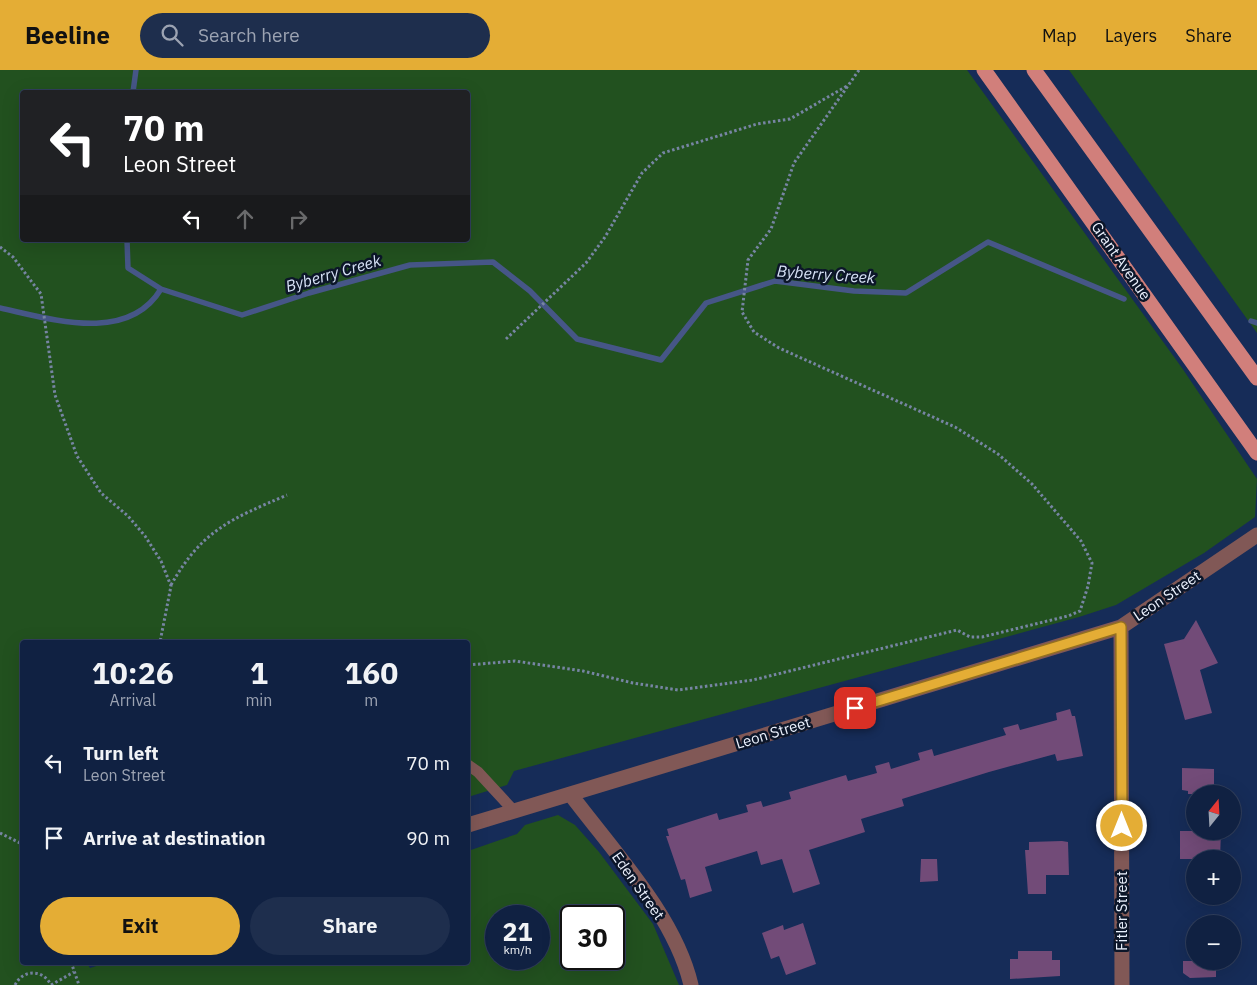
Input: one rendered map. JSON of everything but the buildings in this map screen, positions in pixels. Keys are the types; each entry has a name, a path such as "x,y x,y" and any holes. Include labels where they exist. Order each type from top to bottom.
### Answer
{"main road":[{"name":"Grant Avenue","path":"984,70 1257,453"},
{"path":"1034,70 1257,378"}],"street":[{"name":"Leon Street","path":"470,824 1121,627 1257,535"},
{"name":"Fitler Street","path":"1121,627 1122,985"},
{"name":"Eden Street","path":"571,795 646,893 672,936 691,985"}],"lane":[{"path":"470,766 478,772 513,810"}],"path":[{"path":"470,665 515,661 583,671 633,683 678,690 753,680 956,630 970,637 982,637 1068,616 1080,611 1088,586 1092,563 1081,541 1032,484 998,454 955,427 779,348 754,332 742,312 748,260 771,229 794,163 859,70"},
{"path":"506,340 586,263 605,237 642,173 663,152 757,124 790,119 850,84"},
{"path":"0,247 13,257 41,294 55,395 77,456 101,493 128,516 146,536 162,561 171,586"},
{"path":"160,640 171,586 184,562 201,542 235,518 287,495"},
{"path":"0,833 20,843"},
{"path":"72,965 79,985"},
{"path":"15,985 20,978 32,972 44,975 51,985 74,972"}],"green space":[{"path":"0,70 967,70 1182,368 1257,479 1255,517 1204,553 1116,605 1079,617 514,771 507,785 470,796 470,640 20,640 20,965 88,965 90,968 100,965 470,965 470,850 517,834 525,825 558,815 575,825 599,852 653,924 679,985 0,985"},
{"path":"1069,70 1257,70 1257,333"}],"waterway":[{"name":"Byberry Creek","path":"133,90 136,70"},
{"name":"Byberry Creek","path":"127,242 128,268 161,289 242,315 309,293 410,265 493,262 530,291 577,339 661,360 706,303 775,281 854,291 906,293 988,242 1124,299"},
{"path":"0,308 65,321 109,322 129,317 147,306 161,289"},
{"name":"Byberry Creek","path":"1251,321 1257,323"}],"route":[{"path":"855,708 1121,627 1122,826"}]}
